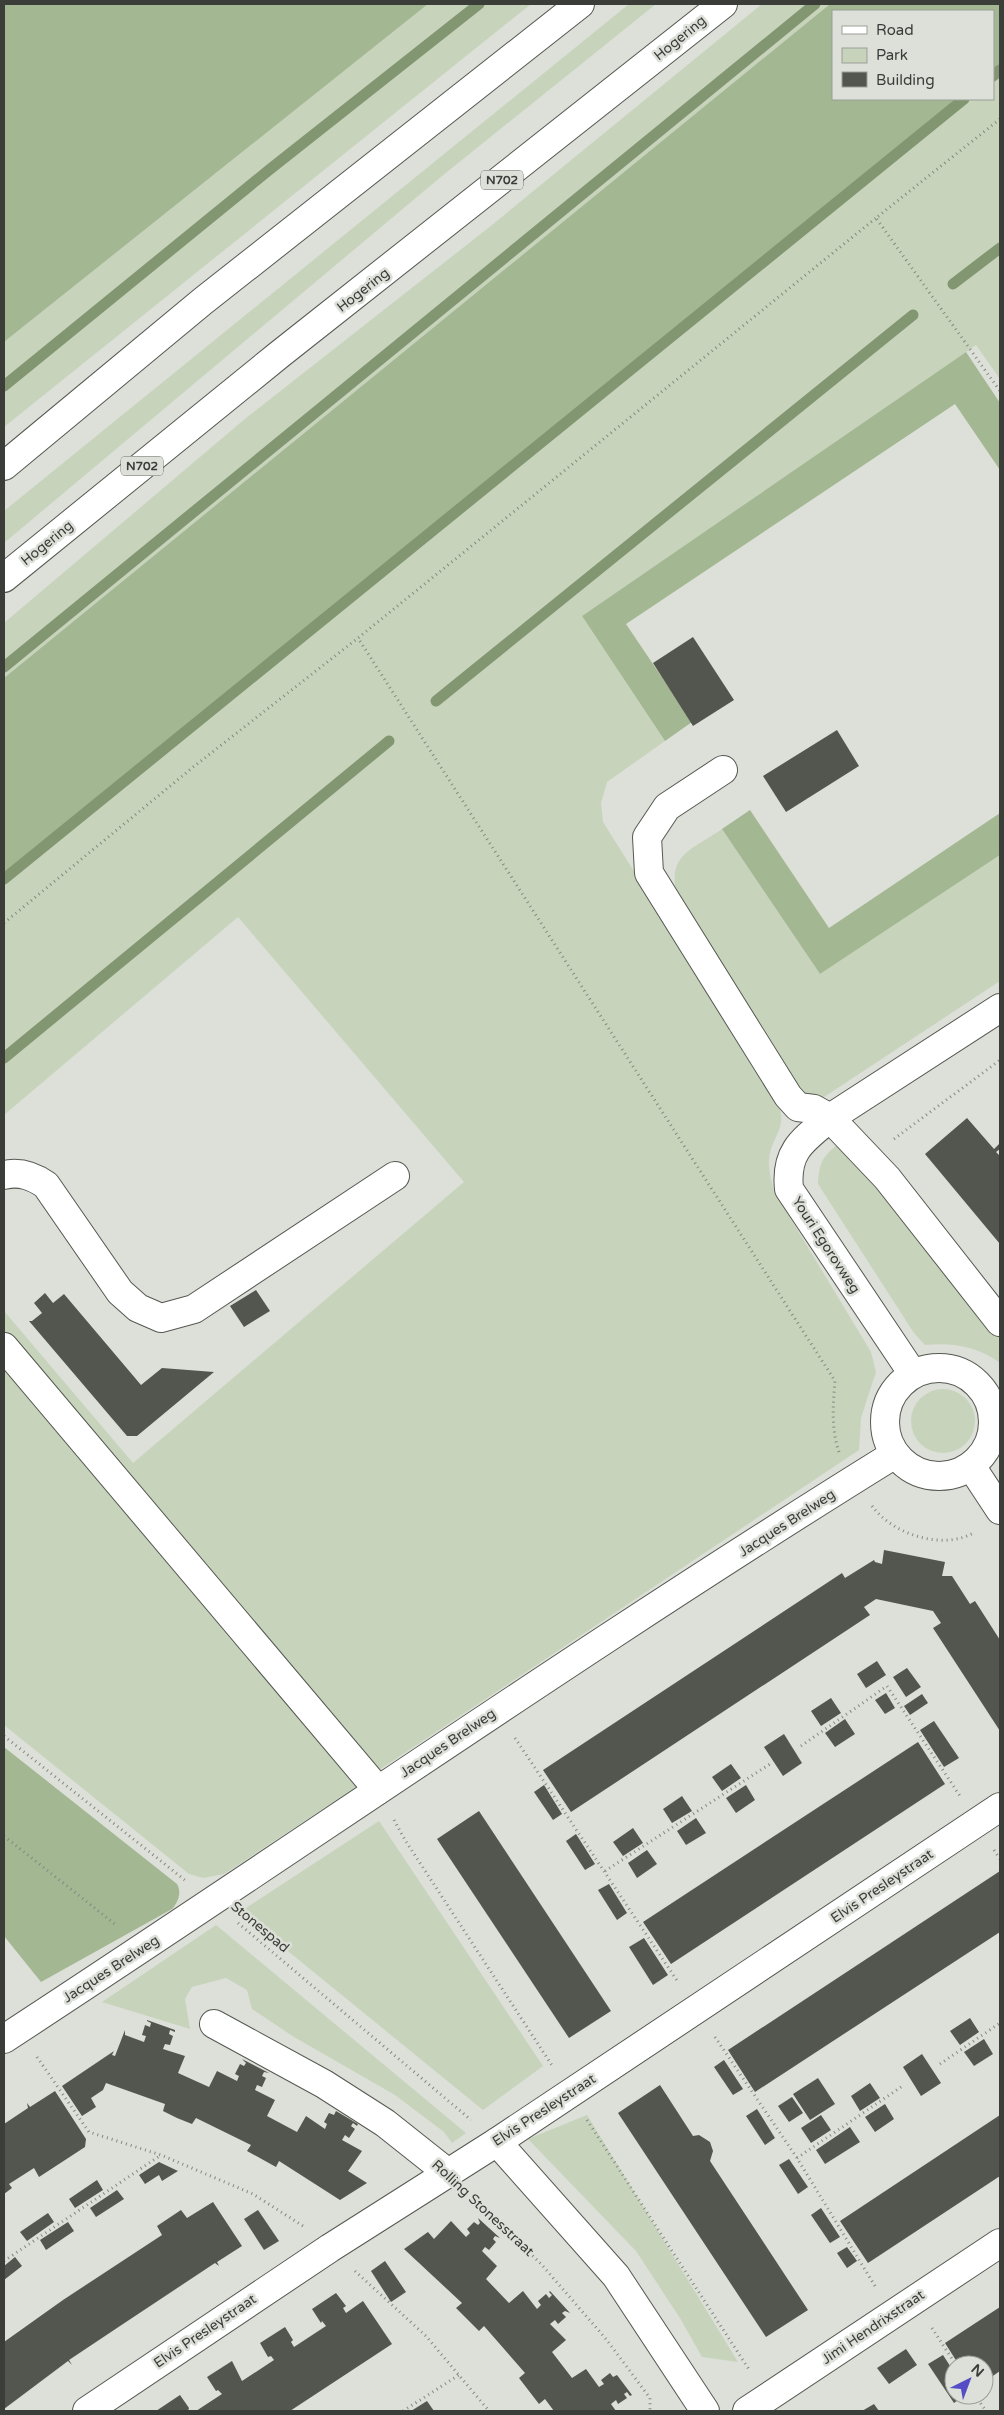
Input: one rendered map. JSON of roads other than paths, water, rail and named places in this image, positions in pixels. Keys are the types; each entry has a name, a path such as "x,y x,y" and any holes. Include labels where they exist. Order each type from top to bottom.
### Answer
{"main road":[{"path":"4,466 203,301 580,4"},
{"name":"Hogering","path":"4,578 273,361 723,4"},
{"path":"723,770 667,807 647,837 649,872 788,1096 798,1107 814,1109 830,1118 887,1178 1000,1322"},
{"name":"Youri Egorovweg","path":"913,1374 789,1189 787,1170 793,1156 805,1139 830,1118 1000,1008"},
{"path":"4,1175 33,1176 46,1185 120,1292 138,1308 162,1318 194,1308 395,1176"},
{"path":"4,1348 378,1790"},
{"path":"932,1368 953,1369 971,1378 985,1392 993,1412 993,1432 985,1451 971,1466 956,1474 939,1476 922,1474 908,1466 896,1454 887,1438 885,1419 888,1401 898,1385 913,1374 932,1368"},
{"name":"Jacques Brelweg","path":"11,2034 213,1902 505,1705 896,1454"},
{"path":"971,1466 1000,1510"},
{"name":"Elvis Presleystraat","path":"87,2411 330,2248 497,2142 1000,1807"},
{"name":"Rolling Stonesstraat","path":"214,2024 324,2084 385,2124 448,2173"},
{"path":"497,2142 616,2276 705,2411"},
{"name":"Jimi Hendrixstraat","path":"746,2411 1000,2243"}],"waterway":[{"path":"4,386 269,170 479,4"},
{"path":"4,667 815,4"},
{"path":"994,75 1000,70"},
{"path":"4,879 963,100"},
{"path":"953,284 1000,248"},
{"path":"436,701 913,315"},
{"path":"4,1058 389,741"}]}
